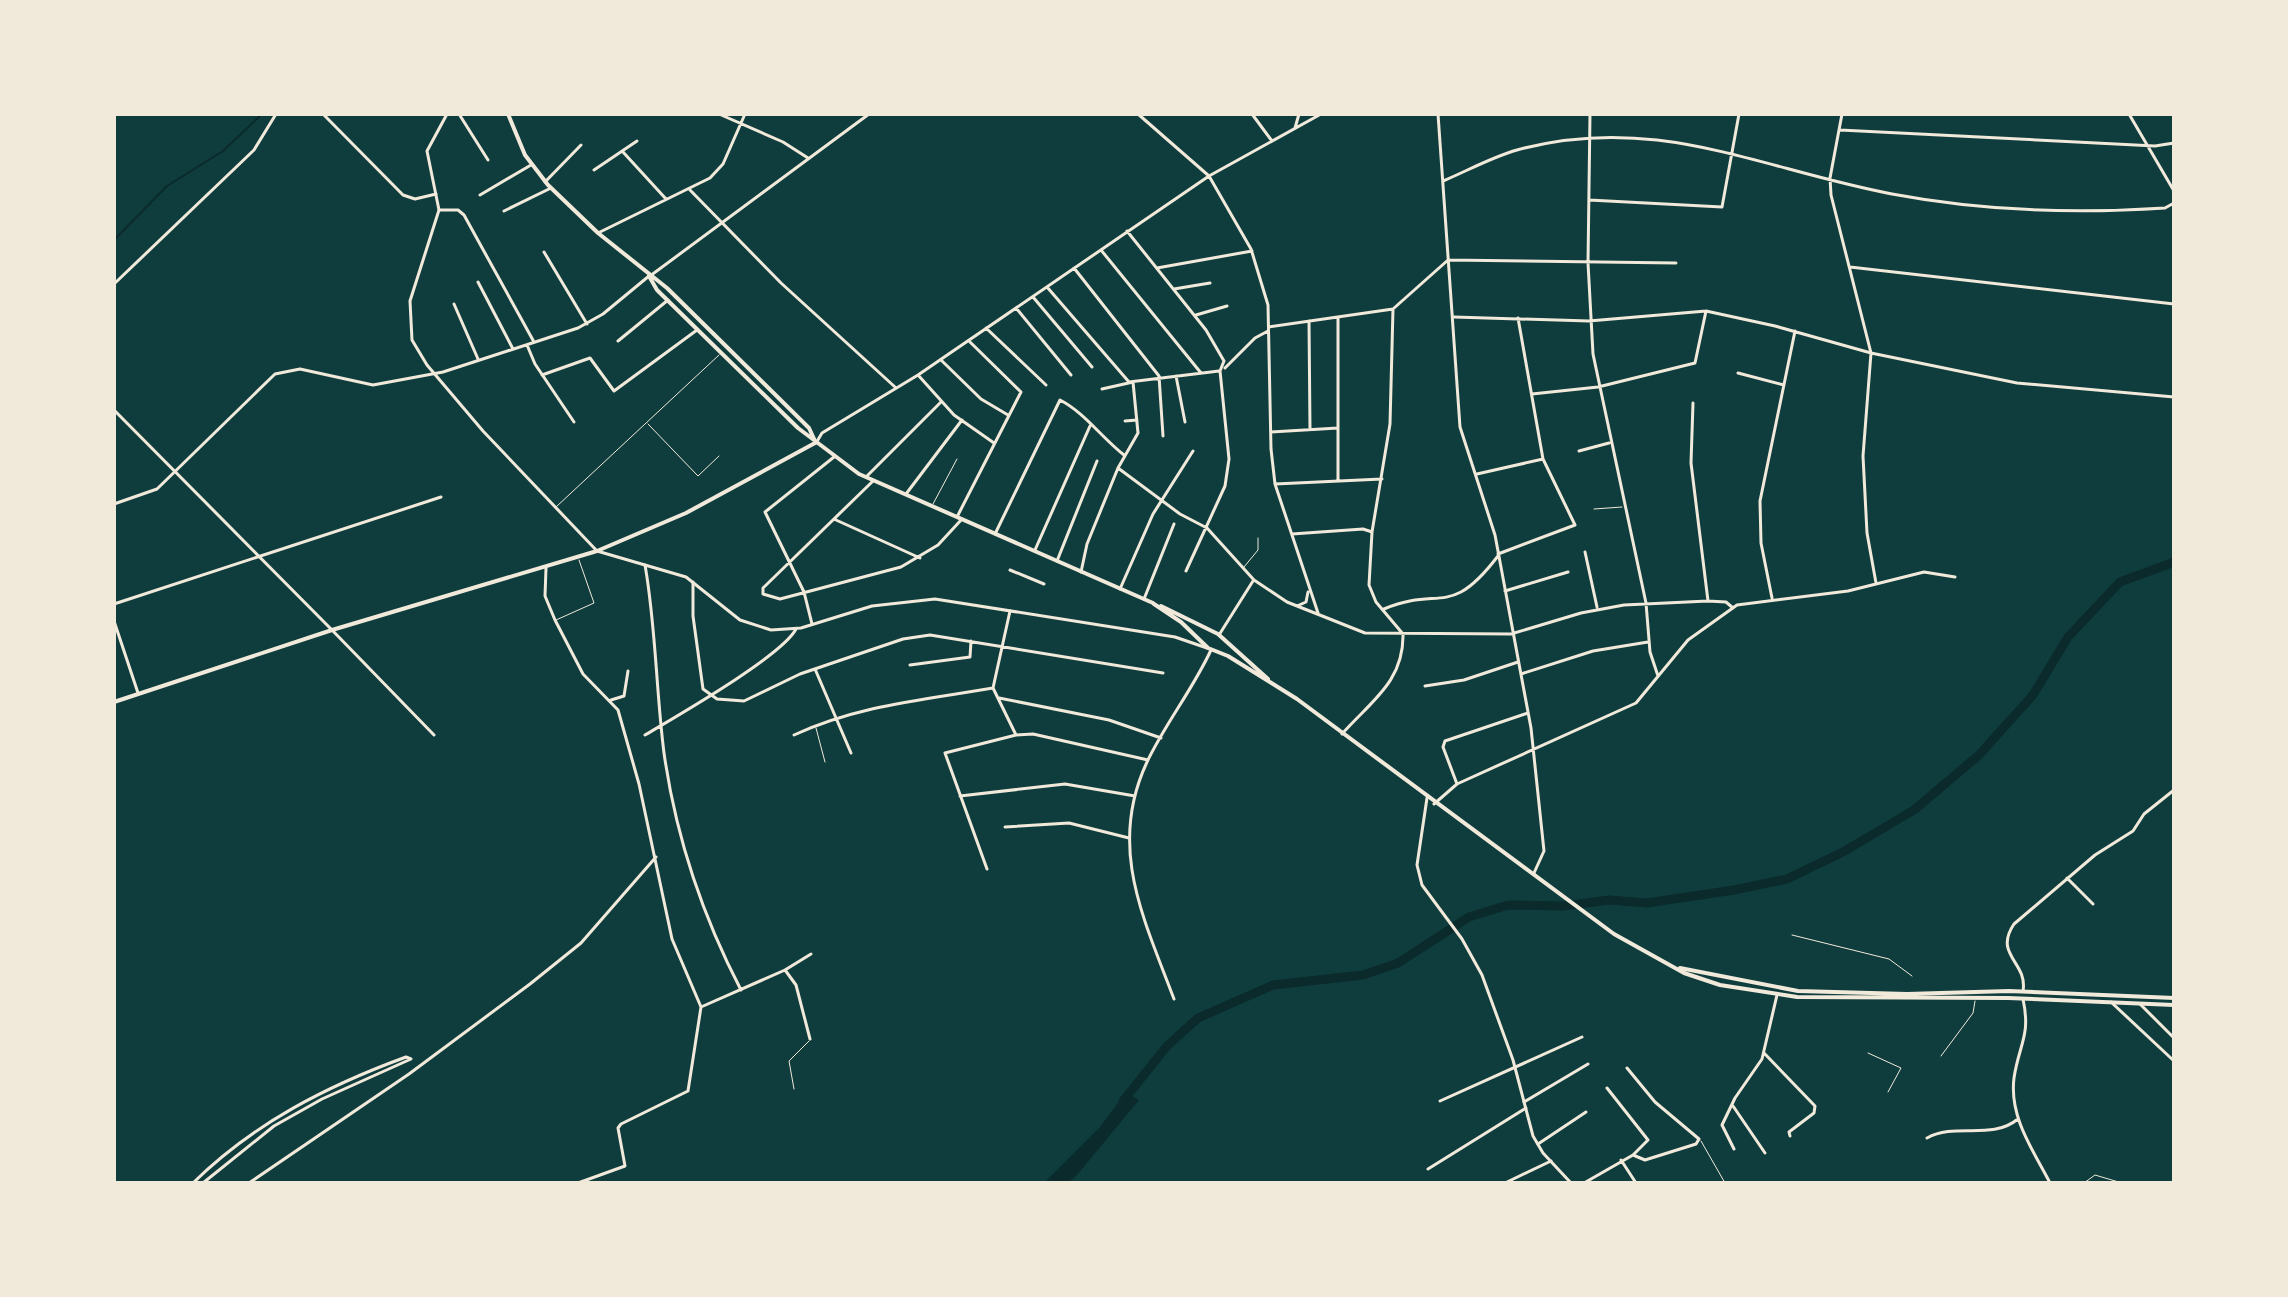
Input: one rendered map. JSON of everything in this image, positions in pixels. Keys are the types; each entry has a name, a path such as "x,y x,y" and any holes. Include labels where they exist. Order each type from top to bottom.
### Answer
{"main road":[{"path":"508,114 531,165 545,182 598,233 667,288 798,417 816,443"},
{"path":"649,276 668,300 721,353 834,457 873,481 1144,599 1219,636 1270,681 1434,804 1633,946 1673,967 1720,985 1777,995 2174,1005"},
{"path":"114,702 332,630 597,551 686,513 816,443"},
{"path":"1154,604 1210,648 1270,681"},
{"path":"1210,648 1207,636 1219,636"},
{"path":"1210,648 1219,636"},
{"path":"1673,967 1798,991 1907,994 2023,991 2174,998"},
{"path":"2023,991 2023,999"}],"street":[{"path":"114,284 254,150 276,114"},
{"path":"323,114 400,193 415,199 436,194"},
{"path":"459,114 488,160"},
{"path":"719,114 808,158"},
{"path":"598,233 690,190 721,167 745,114"},
{"path":"114,504 153,491 263,383 281,371 300,369 373,385 434,373 587,324 869,114"},
{"path":"1138,114 1209,176 1252,251 1268,305 1275,484 1308,592 1318,613"},
{"path":"1252,114 1272,141"},
{"path":"1295,128 1299,114"},
{"path":"816,443 822,433 941,360 1209,176 1321,114"},
{"path":"1438,114 1460,427 1498,555 1528,713 1544,851 1533,875"},
{"path":"1590,114 1589,321 1598,387 1646,603 1648,642 1658,676"},
{"path":"1589,200 1722,207 1739,114"},
{"path":"1842,114 1830,178 1831,195 1871,353 1863,456 1867,533 1876,583"},
{"path":"2129,114 2174,191"},
{"path":"445,115 427,151 439,210 408,313 412,340 434,373 597,551 693,582 746,623 776,631 796,629 862,608 915,600 944,600 1175,637 1210,648 1148,760 1135,796 1129,838 1132,880 1174,999"},
{"path":"1840,130 2148,146 2174,143"},
{"path":"1443,181 1514,151 1590,137 1669,139 1891,194 2004,209 2100,213 2165,208 2174,203"},
{"path":"594,170 637,141"},
{"path":"545,182 581,145"},
{"path":"623,152 667,199"},
{"path":"480,195 531,165"},
{"path":"504,211 551,188"},
{"path":"690,190 781,283 896,388"},
{"path":"439,210 458,210 464,215 534,343"},
{"path":"1127,231 1195,316 1224,361 1220,371 1228,467 1225,486 1186,571"},
{"path":"1101,250 1201,373"},
{"path":"1155,268 1252,251"},
{"path":"544,252 587,324"},
{"path":"1102,389 1159,376 1220,371 1269,329 1393,309 1448,260 1676,263"},
{"path":"1850,267 2174,304"},
{"path":"1074,268 1159,376 1163,436"},
{"path":"478,282 513,349"},
{"path":"1174,289 1210,283"},
{"path":"1047,287 1131,382 1137,420 1138,433 1118,468 1087,544 1081,572"},
{"path":"1033,297 1092,367"},
{"path":"618,341 668,300"},
{"path":"454,304 478,360"},
{"path":"1195,316 1227,306"},
{"path":"1016,308 1071,375"},
{"path":"1342,734 1392,680 1400,662 1403,634 1383,610 1369,585 1372,532 1394,380 1393,309"},
{"path":"1454,317 1589,321 1706,311 1795,331 1871,353 2017,383 2174,397"},
{"path":"1532,394 1598,387 1695,363 1706,311"},
{"path":"1338,318 1338,480"},
{"path":"1383,610 1454,598 1466,592 1498,555 1575,525 1543,459 1518,318"},
{"path":"1309,321 1310,429"},
{"path":"986,328 1046,385"},
{"path":"542,375 590,358 614,391 698,329"},
{"path":"1772,598 1759,512 1795,331"},
{"path":"873,481 761,590 777,599 901,567 920,558 959,518 1021,392 969,341"},
{"path":"527,345 542,375 574,422"},
{"path":"941,360 981,399 1008,415"},
{"path":"1738,373 1784,385"},
{"path":"918,375 941,402 994,443"},
{"path":"1176,376 1185,422"},
{"path":"995,534 1060,400 1078,409 1090,426 1124,455"},
{"path":"865,477 941,402"},
{"path":"1693,403 1691,463 1708,601"},
{"path":"114,410 434,735"},
{"path":"905,495 962,420"},
{"path":"1125,421 1137,420"},
{"path":"1034,552 1090,426"},
{"path":"1271,432 1338,428"},
{"path":"1579,451 1609,443"},
{"path":"1120,589 1162,499 1193,451"},
{"path":"812,624 804,592 765,512 834,457"},
{"path":"1475,474 1543,459"},
{"path":"1057,562 1097,461"},
{"path":"1118,468 1207,528 1254,580 1295,606 1365,633 1511,634 1598,608 1708,601 1723,602 1733,608"},
{"path":"1275,484 1382,479"},
{"path":"114,604 441,497"},
{"path":"835,519 920,558"},
{"path":"1144,599 1174,524"},
{"path":"1291,535 1363,529 1372,532"},
{"path":"1585,552 1598,608"},
{"path":"645,565 662,726 675,804 694,884 710,930 741,990"},
{"path":"546,568 545,596 555,620 583,674 611,700 626,736 656,857 672,939 701,1007 688,1091 621,1124 618,1128 625,1166 578,1183"},
{"path":"1010,570 1044,584"},
{"path":"1505,591 1568,572"},
{"path":"1434,804 1457,784 1636,703 1647,694 1688,640 1733,608 1772,598 1848,591 1924,572 1955,577"},
{"path":"1219,636 1254,580"},
{"path":"693,582 693,616 702,682 704,692 711,695 744,701 783,680 903,639 930,635 1163,673"},
{"path":"1295,606 1306,602 1308,592"},
{"path":"1010,611 993,688 1016,735"},
{"path":"114,621 138,694"},
{"path":"645,735 768,656 796,629"},
{"path":"910,665 970,657 971,641"},
{"path":"1520,674 1593,651 1648,642"},
{"path":"1425,686 1464,680 1519,662"},
{"path":"815,669 851,753"},
{"path":"611,700 624,696 628,671"},
{"path":"794,735 835,716 871,707 993,688"},
{"path":"999,698 1109,720 1161,738"},
{"path":"1457,784 1443,747 1445,741 1528,713"},
{"path":"987,869 945,753 1016,735 1033,734 1148,760"},
{"path":"959,796 1065,784 1135,796"},
{"path":"2023,991 2024,980 2005,940 2018,919 2103,848 2133,831 2144,814 2174,790"},
{"path":"1427,798 1419,875 1429,897 1462,939 1482,975 1515,1065 1538,1144 1571,1183"},
{"path":"1005,827 1069,823 1129,838"},
{"path":"249,1183 409,1074 540,976 581,943 656,857"},
{"path":"2067,878 2093,904"},
{"path":"701,1007 785,970 811,954"},
{"path":"785,970 796,985 810,1039"},
{"path":"1734,1149 1722,1128 1732,1105 1764,1053 1777,995"},
{"path":"2023,999 2028,1026 2014,1076 2018,1119 2050,1183"},
{"path":"2111,1002 2174,1061"},
{"path":"2140,1004 2174,1038"},
{"path":"1440,1101 1582,1037"},
{"path":"1764,1053 1815,1106 1814,1113 1789,1132 1790,1136"},
{"path":"193,1183 227,1152 302,1101 377,1067 406,1057 411,1059 322,1099 274,1126 203,1183"},
{"path":"1524,1102 1588,1064"},
{"path":"1627,1068 1655,1102 1699,1139 1696,1144 1645,1160 1633,1155"},
{"path":"1584,1183 1633,1155 1648,1140 1607,1088"},
{"path":"1732,1105 1765,1153"},
{"path":"1428,1169 1526,1108"},
{"path":"1538,1144 1586,1112"},
{"path":"1927,1138 1942,1130 2000,1129 2018,1119"},
{"path":"1621,1160 1636,1183"},
{"path":"1505,1183 1551,1161"}],"lane":[{"path":"555,507 721,353"},
{"path":"647,423 698,476 719,456"},
{"path":"932,506 957,459"},
{"path":"1594,509 1624,506"},
{"path":"1242,568 1258,550 1258,538"},
{"path":"555,620 594,601 578,558"},
{"path":"816,725 825,762"},
{"path":"1792,935 1889,959 1912,976"},
{"path":"1941,1056 1973,1013 1976,998"},
{"path":"794,1089 789,1061 810,1039"},
{"path":"1868,1053 1901,1068 1888,1092"},
{"path":"1699,1139 1725,1183"},
{"path":"2084,1183 2095,1175 2122,1183"}],"water":[{"path":"1126,1092 1139,1100 1077,1175 1068,1183 1044,1183 1100,1127"}],"waterway":[{"path":"114,240 167,186 223,151 262,114"},
{"path":"1123,1101 1167,1046 1198,1018 1273,985 1363,975 1398,963 1469,917 1508,905 1563,906 1609,900 1647,903 1734,890 1787,879 1843,852 1914,810 1979,755 2033,695 2068,637 2120,582 2174,562"}]}
